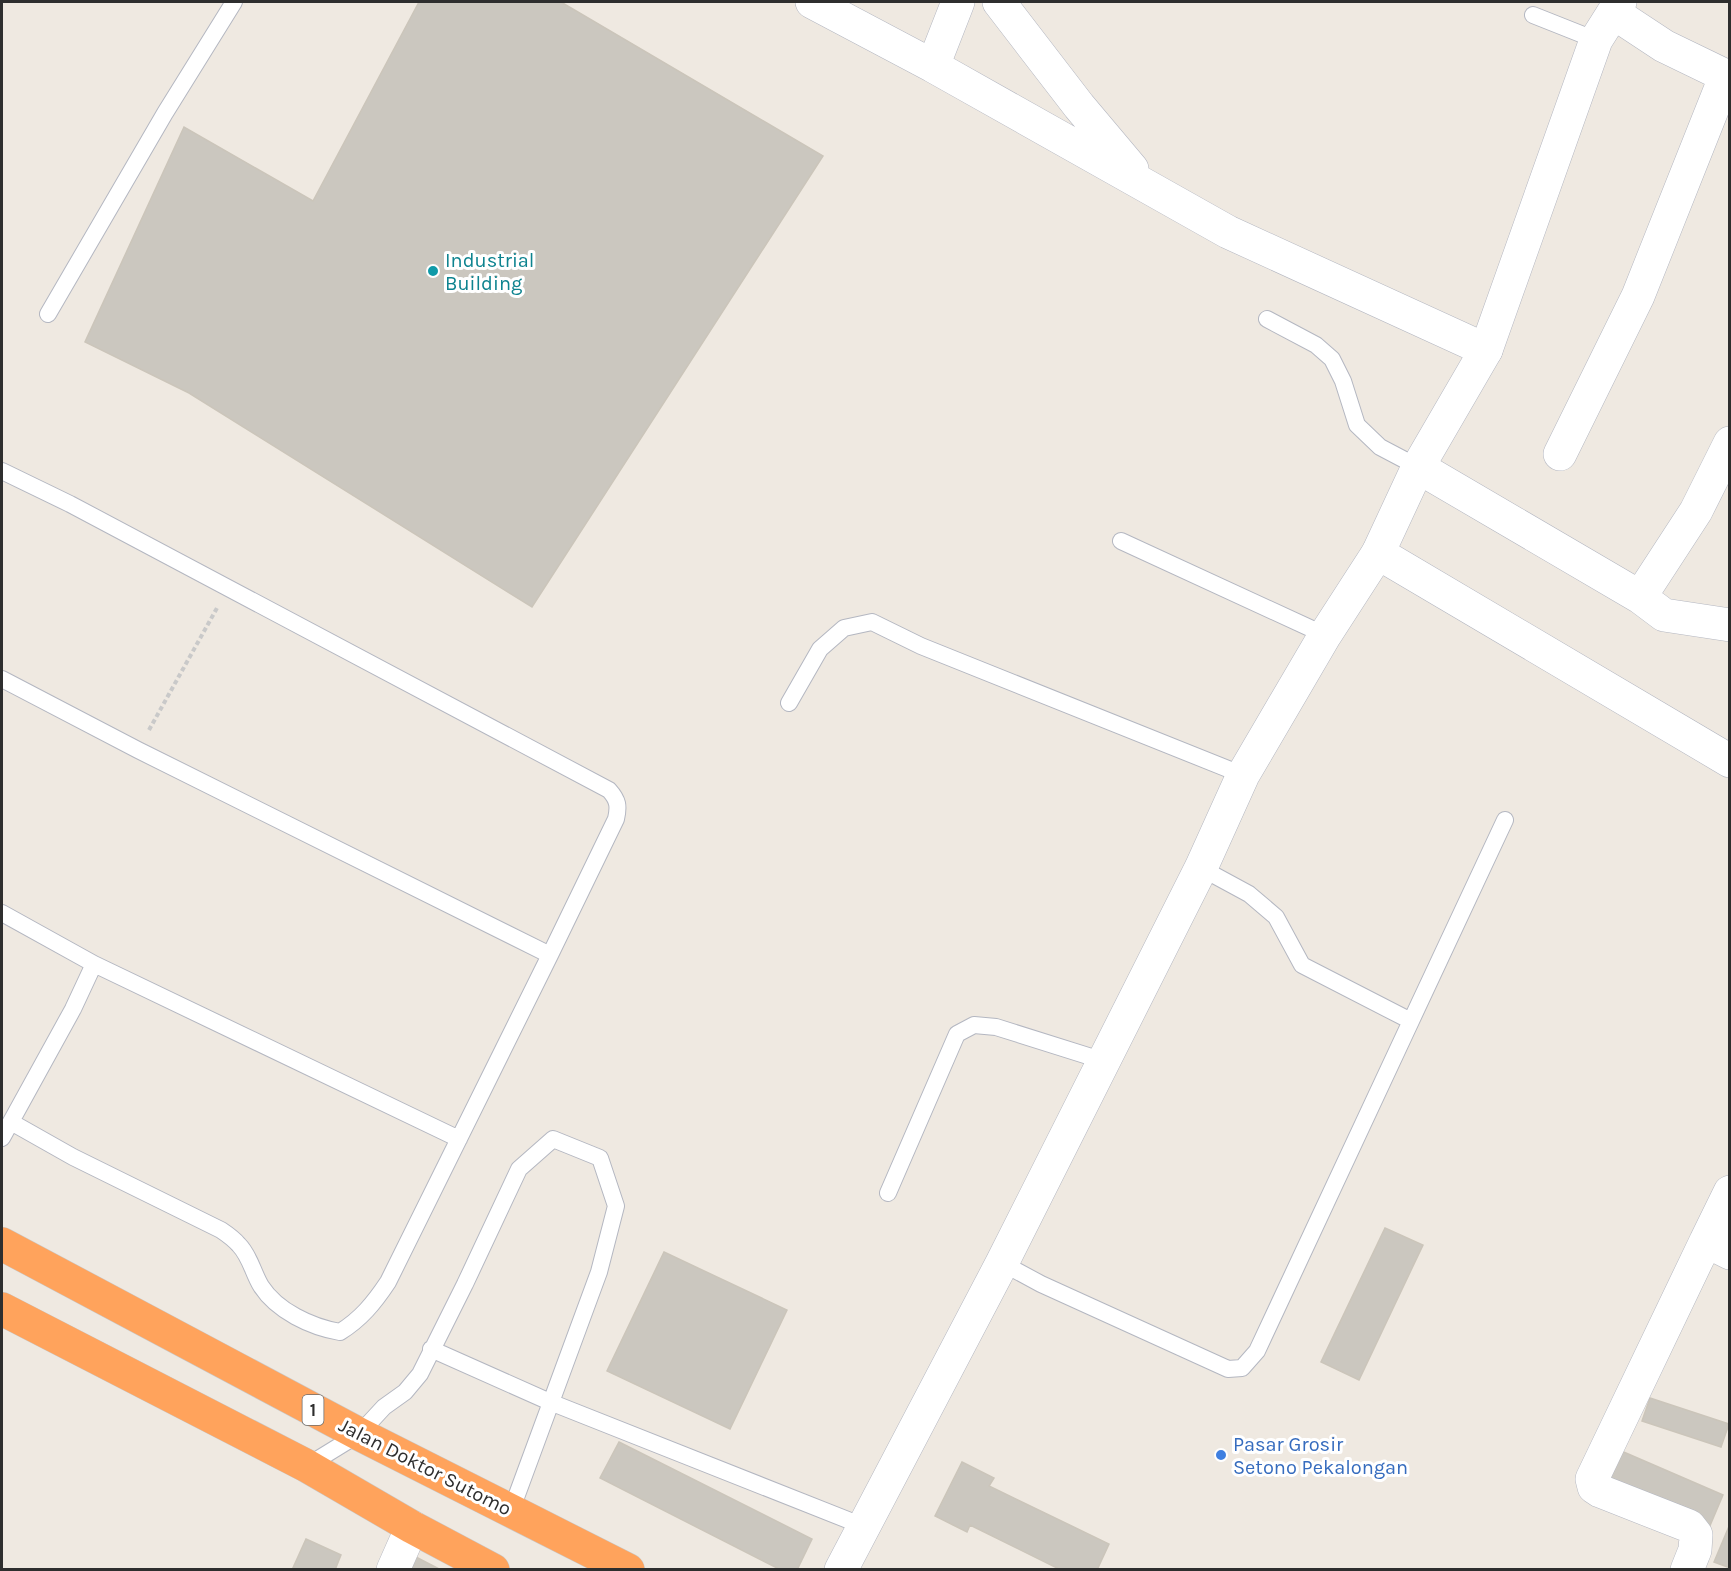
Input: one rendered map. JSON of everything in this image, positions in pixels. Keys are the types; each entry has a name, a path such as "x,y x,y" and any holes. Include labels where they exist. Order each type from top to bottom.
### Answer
{"highway":[{"name":"Jalan Doktor Sutomo","path":"2,1244 359,1434 628,1569"},
{"path":"2,1309 307,1466 487,1568"}],"street":[{"path":"812,2 933,66 1228,232 1486,350"},
{"path":"933,66 958,2"},
{"path":"999,2 1079,106 1144,183"},
{"path":"842,1569 1002,1263 1201,868 1243,775 1325,635 1378,554 1418,467 1486,350 1596,40 1617,7 1664,46 1728,76 1638,296 1560,454"},
{"path":"1640,597 1696,511 1730,443"},
{"path":"1418,467 1640,597 1664,615 1730,625"},
{"path":"1378,554 1730,761"},
{"path":"1688,1569 1695,1550 1696,1535 1689,1526 1600,1491 1594,1487 1592,1479 1718,1247 1730,1192"},
{"path":"393,1569 412,1527"}],"lane":[{"path":"48,314 165,113 234,2"},
{"path":"1533,15 1596,40"},
{"path":"1267,319 1316,345 1332,359 1343,381 1357,425 1380,447 1418,467"},
{"path":"2,471 70,504 609,790 616,798 618,809 616,819 550,955 388,1282 371,1307 355,1323 340,1332 321,1329 292,1314 271,1299 260,1285 240,1245 221,1230 73,1157 10,1122"},
{"path":"1121,541 1325,635"},
{"path":"789,703 820,650 844,628 872,622 921,646 1243,775"},
{"path":"2,679 138,750 550,955"},
{"path":"1002,1263 1041,1284 1228,1369 1242,1368 1257,1351 1505,820"},
{"path":"1201,868 1250,894 1276,917 1302,965 1412,1021"},
{"path":"2,913 94,964 459,1139"},
{"path":"2,1138 73,1009 94,964"},
{"path":"888,1193 957,1034 974,1025 996,1027 1104,1061"},
{"path":"307,1466 359,1434 384,1407 405,1392 420,1374 519,1169 553,1139 600,1158 616,1206 599,1272 511,1511"},
{"path":"431,1349 550,1402 863,1526"}],"path":[{"path":"138,750 228,589"}],"building":[{"name":"Industrial Building","path":"419,2 561,2 823,156 532,607 189,393 85,342 184,127 313,201"},
{"path":"1385,1228 1423,1245 1359,1380 1321,1362"},
{"path":"664,1252 787,1310 730,1429 607,1371"},
{"path":"1650,1398 1729,1424 1721,1447 1642,1421"},
{"path":"619,1442 812,1539 797,1570 781,1570 600,1478"},
{"path":"1619,1450 1723,1495 1709,1528 1604,1482"},
{"path":"962,1462 994,1478 989,1486 1109,1544 1097,1570 1061,1570 970,1525 967,1532 935,1516"},
{"path":"1730,1524 1730,1568 1714,1562"},
{"path":"306,1539 341,1555 335,1570 292,1570"},
{"path":"412,1555 441,1570 405,1570"}],"place":[{"name":"Industrial Building","path":"433,271"},
{"name":"Pasar Grosir Setono Pekalongan","path":"1221,1455"}]}
